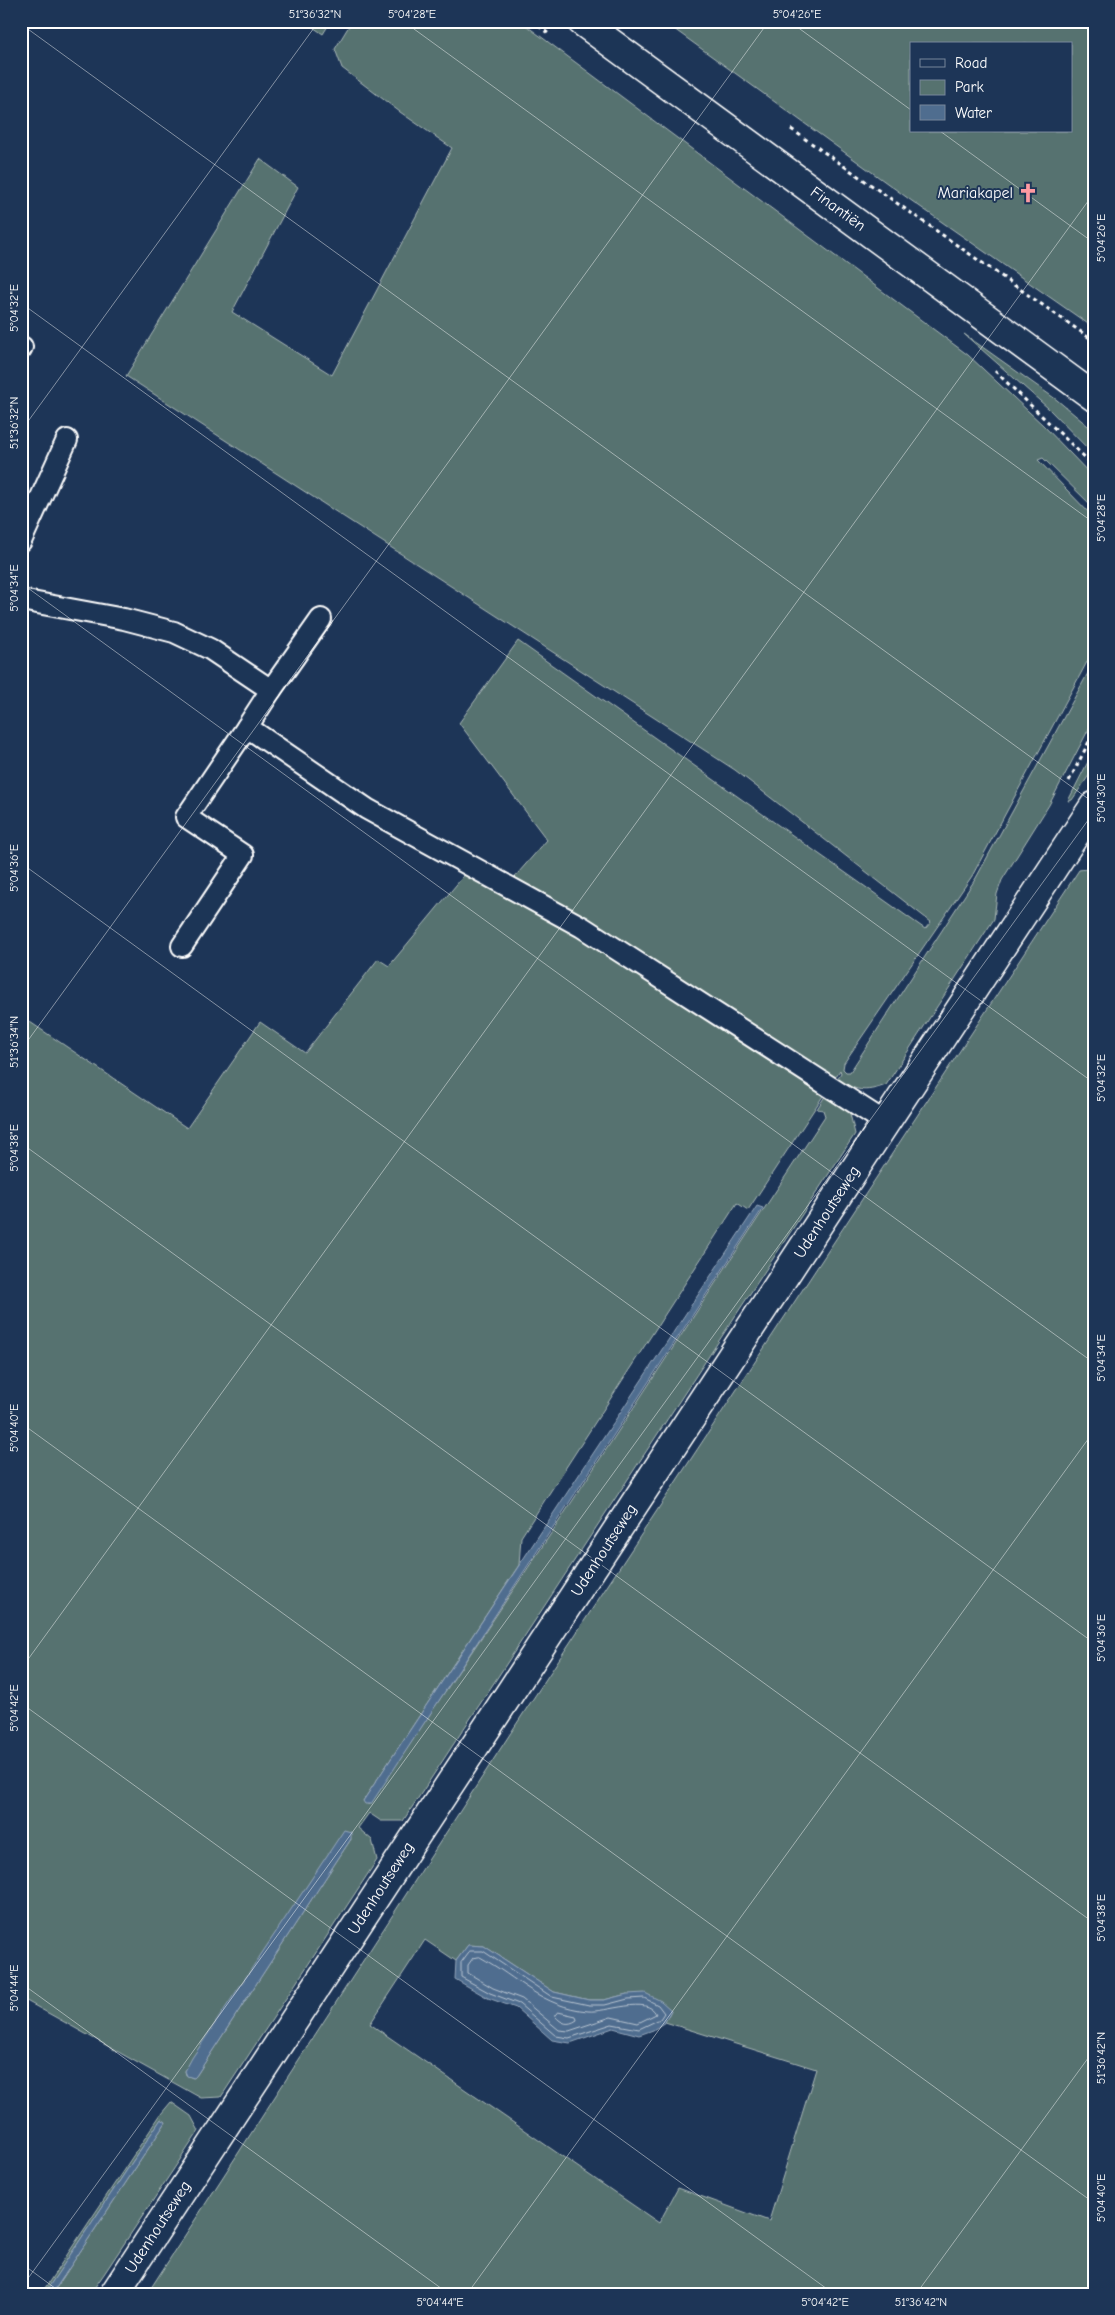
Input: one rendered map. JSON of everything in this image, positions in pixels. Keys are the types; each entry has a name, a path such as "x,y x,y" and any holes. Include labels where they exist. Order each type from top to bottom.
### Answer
{"street":[{"name":"Finantiën","path":"581,21 1094,396"},
{"name":"Udenhoutseweg","path":"114,2294 1094,806"}],"lane":[{"path":"21,540 67,440"},
{"path":"21,600 124,619 174,632 210,649 271,690"},
{"path":"182,946 243,855 186,817 321,619"},
{"path":"247,728 367,809 582,927 886,1123"}],"path":[{"path":"786,125 1094,341"}],"green space":[{"path":"304,21 331,21 323,34"},
{"path":"352,21 520,21 968,355 1043,425 1094,478 1094,508 1043,458 1038,460 1094,518 1094,649 972,876 844,1063 843,1069 846,1072 850,1072 976,878 1094,662 1094,719 1049,805 1002,880 997,894 994,919 886,1085 860,1090 837,1079 841,1073 840,1070 748,1210 737,1203 521,1537 519,1565 363,1801 369,1805 554,1529 825,1116 823,1110 817,1109 827,1093 849,1110 855,1134 403,1821 381,1821 369,1813 358,1828 372,1840 377,1860 221,2097 201,2098 21,1998 21,1016 187,1128 260,1022 305,1053 378,959 389,966 466,873 504,889 547,840 459,723 518,641 925,929 931,922 735,770 126,376 260,159 298,187 232,312 332,375 452,148 342,68 335,49","holes":["351,1839 193,2078 186,2075 185,2071 209,2033"]},
{"path":"663,21 1094,21 1094,328 909,199"},
{"path":"964,334 1057,400 1094,431 1094,455 1048,408"},
{"path":"1094,750 1094,768 1072,800 1068,801"},
{"path":"1094,868 1094,2294 147,2294 523,1714 1079,870","holes":["425,1940 456,1961 468,1945 484,1946 554,1992 589,2000 604,2000 627,1994 671,2010 665,2022 816,2069 769,2221 678,2188 659,2223 370,2024"]},
{"path":"171,2102 191,2116 199,2131 104,2274 90,2294 52,2294 166,2122 161,2119 44,2294 41,2294 161,2114"}],"water":[{"path":"757,1206 763,1208 371,1804 365,1804 363,1801"},
{"path":"344,1830 351,1832 351,1839 196,2076 194,2078 187,2076 185,2071 192,2058"},
{"path":"468,1945 484,1946 554,1992 589,2000 604,2000 627,1994 645,1993 661,2001 671,2010 665,2022 653,2030 639,2035 613,2028 570,2043 552,2040 516,2008 488,1998 455,1979 456,1961"},
{"path":"161,2119 166,2122 52,2294 44,2294"}],"place":[{"name":"Mariakapel","path":"1028,193"}]}
